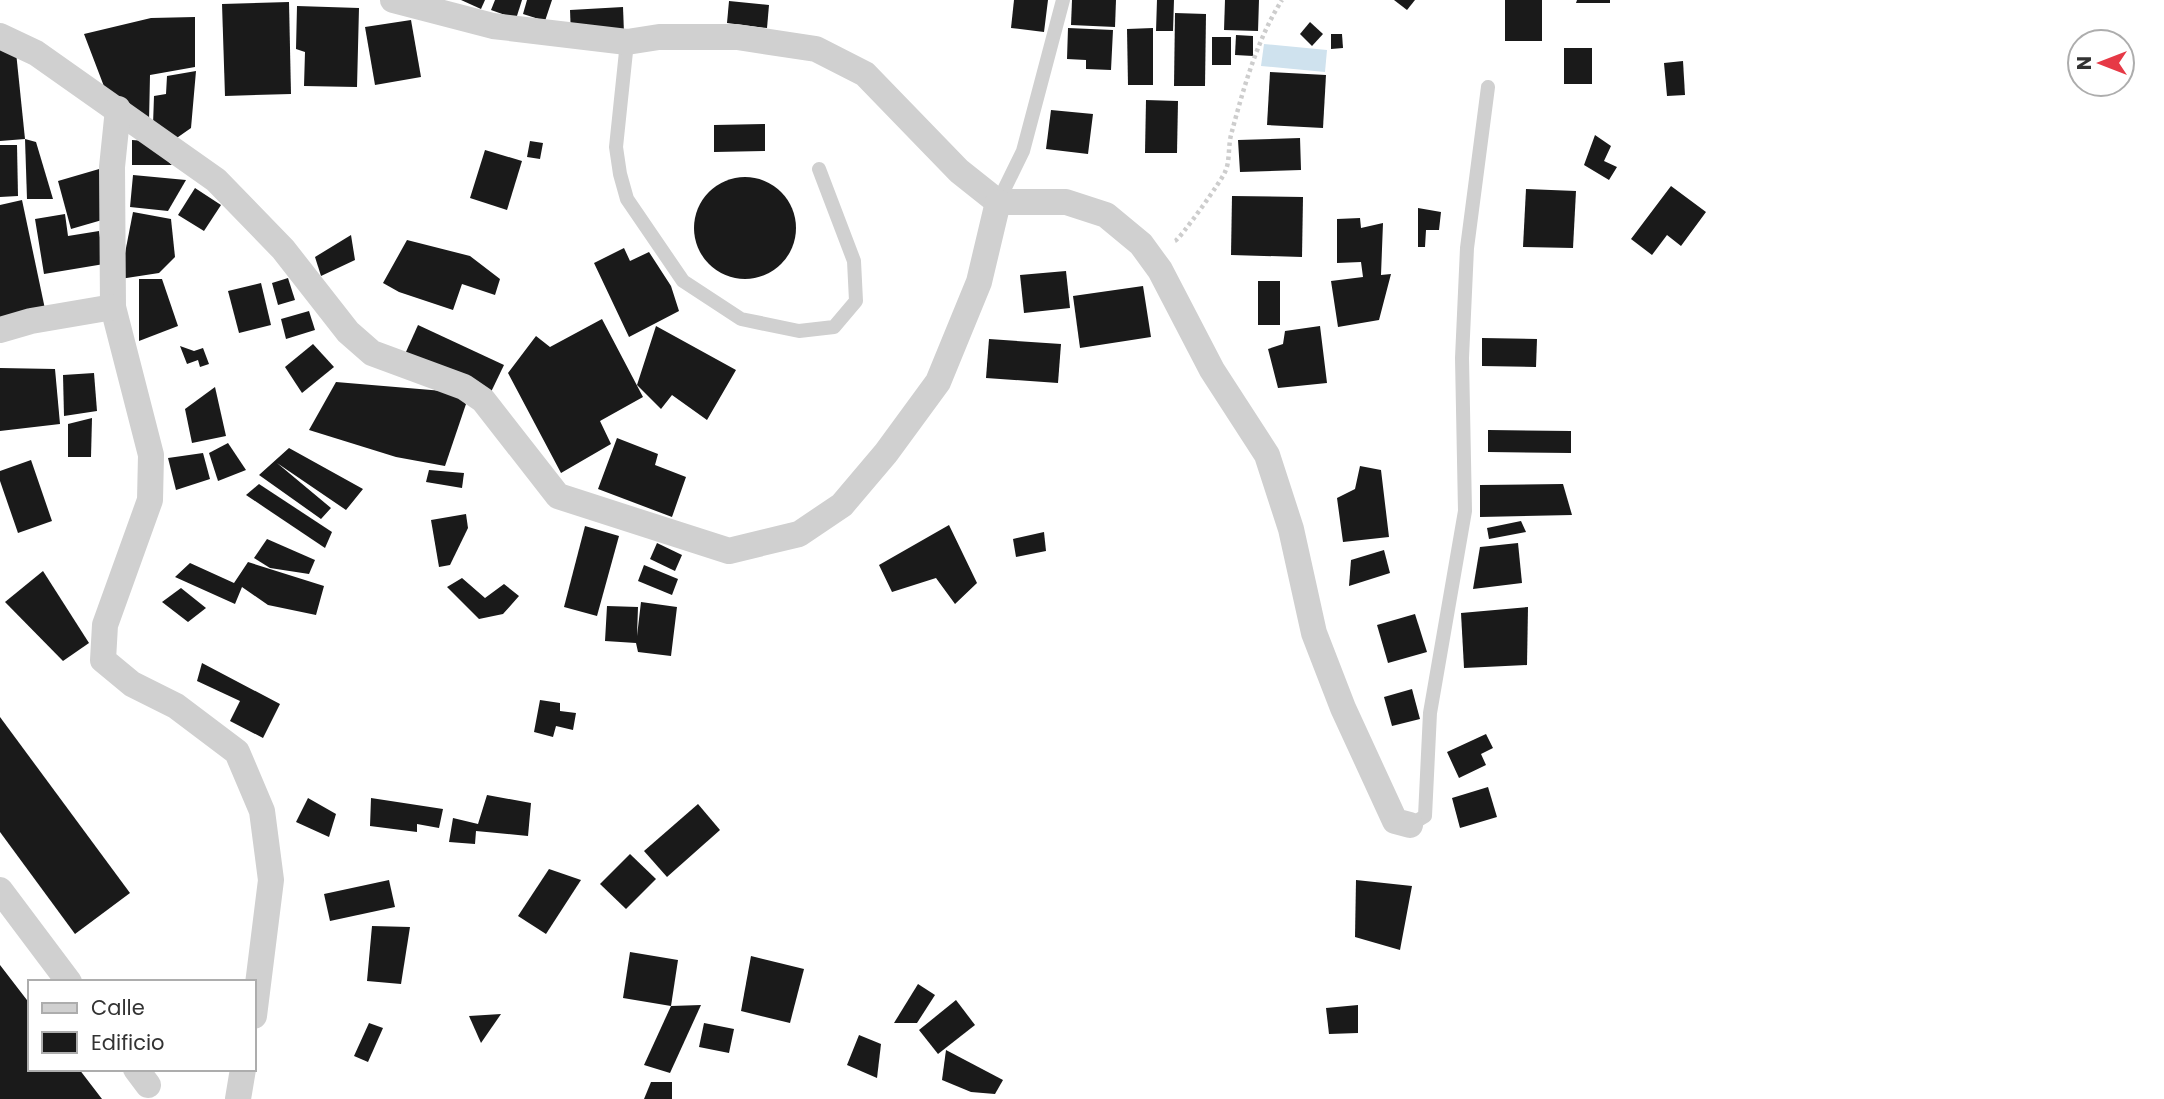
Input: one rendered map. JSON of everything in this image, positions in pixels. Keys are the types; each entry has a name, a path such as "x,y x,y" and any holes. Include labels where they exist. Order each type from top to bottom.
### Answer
{"street":[{"path":"393,0 494,26 627,42 659,37 737,37 816,50 865,74 959,171 998,202 1066,202 1106,215 1141,244 1160,270 1212,370 1267,455 1291,528 1314,633 1343,708 1395,821 1410,825"},
{"path":"0,36 36,53 216,180 283,249 348,332 372,353 464,387 482,400 502,421 558,496 729,551 799,534 842,505 886,453 938,382 979,282 998,202"},
{"path":"118,109 112,167 113,307 150,455 150,500 104,625 103,660 132,684 176,706 237,752 262,811 271,880 256,1000"},
{"path":"0,330 113,307"},
{"path":"0,890 68,980"},
{"path":"238,1099 243,1071"}],"lane":[{"path":"998,202 1023,150 1063,0"},
{"path":"627,42 616,147 627,199 683,281 741,319 799,331 834,327 856,301 855,261 819,169"},
{"path":"1410,825 1425,816 1430,713 1465,510 1462,358 1467,248 1488,87"}],"path":[{"path":"1141,244 1180,239 1225,172 1231,137 1251,70 1282,0"}],"water":[{"path":"1264,44 1327,50 1325,72 1261,66"}],"building":[{"path":"461,0 485,0 481,9"},
{"path":"495,0 522,0 516,19 491,10"},
{"path":"527,0 552,0 545,21 523,14"},
{"path":"1014,0 1048,0 1044,32 1011,28"},
{"path":"1072,0 1116,0 1115,27 1071,25"},
{"path":"1157,0 1174,0 1173,31 1156,31"},
{"path":"1225,0 1259,0 1258,31 1224,30"},
{"path":"1394,0 1415,0 1407,10"},
{"path":"1505,0 1542,0 1542,41 1505,41"},
{"path":"1577,0 1610,0 1610,3 1576,3"},
{"path":"729,1 769,5 767,28 727,23"},
{"path":"289,2 291,94 225,96 222,4"},
{"path":"297,6 359,8 357,87 304,86 305,52 296,49"},
{"path":"623,7 624,33 571,35 570,10"},
{"path":"1175,13 1206,14 1205,86 1174,86"},
{"path":"195,17 195,67 150,75 149,122 105,89 84,34 151,18"},
{"path":"411,20 421,77 375,85 365,27"},
{"path":"1310,22 1323,34 1312,46 1300,34"},
{"path":"1068,28 1113,30 1111,70 1086,69 1086,60 1067,59"},
{"path":"1153,28 1153,85 1128,85 1127,29"},
{"path":"1331,34 1342,34 1343,48 1331,49"},
{"path":"1236,35 1253,36 1253,56 1235,55"},
{"path":"1212,37 1231,37 1231,65 1212,65"},
{"path":"0,47 16,52 25,139 0,141"},
{"path":"1564,48 1592,48 1592,84 1564,84"},
{"path":"1683,61 1685,95 1667,96 1664,63"},
{"path":"196,71 191,128 171,142 153,125 154,96 166,94 167,76"},
{"path":"1270,72 1326,75 1323,128 1267,125"},
{"path":"1146,100 1178,101 1177,153 1145,153"},
{"path":"1051,110 1093,114 1088,154 1046,149"},
{"path":"765,124 765,151 714,152 714,125"},
{"path":"1595,135 1611,146 1604,161 1617,167 1609,180 1584,165"},
{"path":"1300,138 1301,170 1240,172 1238,140"},
{"path":"25,139 36,142 53,199 27,199"},
{"path":"132,140 146,141 172,165 132,165"},
{"path":"530,141 543,143 540,159 527,157"},
{"path":"0,145 17,145 18,196 0,197"},
{"path":"485,150 522,161 507,210 470,198"},
{"path":"106,167 102,220 71,229 58,181"},
{"path":"133,175 186,180 168,211 130,207"},
{"path":"745,177 764,181 781,192 792,209 796,228 792,247 781,264 764,275 745,279 726,275 709,264 698,247 694,228 698,209 709,192 726,181"},
{"path":"1671,186 1706,212 1681,246 1667,235 1652,255 1631,239"},
{"path":"195,188 221,205 204,231 178,215"},
{"path":"1526,189 1576,191 1573,248 1523,247"},
{"path":"1232,196 1303,197 1302,257 1231,255"},
{"path":"22,200 45,309 0,319 0,205"},
{"path":"1418,208 1441,212 1439,230 1426,230 1425,247 1418,247"},
{"path":"133,212 171,219 175,257 159,273 120,279"},
{"path":"65,214 68,236 99,231 104,264 44,274 35,219"},
{"path":"1360,218 1361,228 1383,223 1381,275 1391,274 1379,320 1338,327 1331,281 1363,277 1361,262 1337,263 1337,219"},
{"path":"351,235 355,260 321,276 315,257"},
{"path":"407,240 470,256 500,279 495,295 462,284 453,310 399,292 383,283"},
{"path":"624,248 630,261 649,252 671,286 679,311 629,337 594,263"},
{"path":"1066,271 1070,308 1024,313 1020,275"},
{"path":"288,278 295,300 278,305 272,283"},
{"path":"139,279 162,279 178,326 139,341"},
{"path":"1258,281 1280,281 1280,325 1258,325"},
{"path":"261,283 271,325 239,333 228,291"},
{"path":"1143,286 1151,337 1080,348 1073,296"},
{"path":"309,311 315,330 286,339 281,319"},
{"path":"602,319 643,397 600,421 611,444 561,473 508,373 536,336 550,347"},
{"path":"418,325 504,365 491,392 405,354"},
{"path":"656,326 736,370 707,420 672,395 661,409 637,385"},
{"path":"1320,326 1327,383 1278,388 1268,349 1283,344 1285,331"},
{"path":"1482,338 1537,339 1536,367 1482,366"},
{"path":"989,339 1061,344 1058,383 986,378"},
{"path":"313,344 334,367 302,393 285,367"},
{"path":"180,346 194,351 203,348 209,364 200,367 198,360 187,364"},
{"path":"0,368 55,369 60,424 0,431"},
{"path":"94,373 97,411 64,416 63,375"},
{"path":"336,382 455,392 466,404 445,466 396,457 309,430"},
{"path":"215,387 226,436 192,443 185,409"},
{"path":"92,418 91,457 68,457 68,424"},
{"path":"1488,430 1571,431 1571,453 1488,452"},
{"path":"617,438 658,454 655,465 686,477 672,517 598,489"},
{"path":"228,443 246,470 218,481 209,453"},
{"path":"289,448 363,489 346,510 277,463 331,508 321,519 259,475"},
{"path":"203,453 210,479 176,490 168,458"},
{"path":"31,460 52,521 18,533 0,481 0,471"},
{"path":"1360,466 1381,470 1389,537 1343,542 1337,498 1355,489"},
{"path":"429,470 464,473 462,488 426,482"},
{"path":"259,484 332,532 325,548 246,495"},
{"path":"1563,484 1572,515 1480,517 1480,485"},
{"path":"466,514 468,528 450,565 439,567 431,520"},
{"path":"1521,521 1526,532 1489,539 1487,528"},
{"path":"949,525 977,583 955,604 936,578 892,592 879,565"},
{"path":"585,526 619,536 597,616 564,607"},
{"path":"1044,532 1046,551 1016,557 1013,539"},
{"path":"267,539 315,560 309,574 270,568 254,558"},
{"path":"657,543 682,555 675,571 650,559"},
{"path":"1518,543 1522,583 1473,589 1480,547"},
{"path":"1384,550 1390,573 1349,586 1351,560"},
{"path":"248,562 324,586 316,615 268,605 242,587 235,604 175,577 190,563 234,583"},
{"path":"644,565 678,579 672,595 638,581"},
{"path":"43,571 89,643 63,661 5,602"},
{"path":"462,578 485,598 504,584 519,596 503,614 479,619 447,587"},
{"path":"181,588 206,608 188,622 162,602"},
{"path":"641,602 677,607 671,656 638,652 636,643 605,641 607,606 638,607 637,636"},
{"path":"1528,607 1527,665 1464,668 1461,613"},
{"path":"1415,614 1427,652 1388,663 1377,625"},
{"path":"202,663 280,704 263,738 230,721 240,701 197,681"},
{"path":"1412,689 1420,719 1392,726 1384,697"},
{"path":"540,700 560,703 560,711 576,713 573,730 556,726 553,737 534,732"},
{"path":"0,717 130,893 75,934 0,832"},
{"path":"1486,734 1493,748 1481,754 1486,765 1459,778 1447,752"},
{"path":"1488,787 1497,817 1460,828 1452,798"},
{"path":"487,795 531,803 528,836 476,831 475,844 449,842 453,818 478,824"},
{"path":"308,798 336,814 329,837 296,822"},
{"path":"371,798 443,809 439,828 417,824 417,832 370,826"},
{"path":"698,804 720,830 667,877 644,851"},
{"path":"630,854 656,879 626,909 600,884"},
{"path":"549,869 581,880 546,934 518,916"},
{"path":"389,880 395,907 330,921 324,894"},
{"path":"1356,880 1412,886 1400,950 1355,937"},
{"path":"372,926 410,927 401,984 367,981"},
{"path":"630,952 678,960 671,1006 623,998"},
{"path":"751,956 804,969 790,1023 741,1011"},
{"path":"0,965 28,1001 28,1071 81,1071 102,1099 0,1099"},
{"path":"918,984 935,995 917,1023 894,1023"},
{"path":"956,1000 975,1025 938,1054 919,1030"},
{"path":"701,1005 670,1073 644,1065 671,1006"},
{"path":"1358,1005 1358,1033 1329,1034 1326,1008"},
{"path":"501,1014 481,1043 469,1016"},
{"path":"369,1023 383,1028 368,1062 354,1056"},
{"path":"704,1023 734,1029 729,1053 699,1047"},
{"path":"859,1035 881,1044 877,1078 847,1065"},
{"path":"946,1050 1003,1080 995,1094 971,1092 942,1080"},
{"path":"651,1082 672,1082 672,1099 644,1099"}]}
